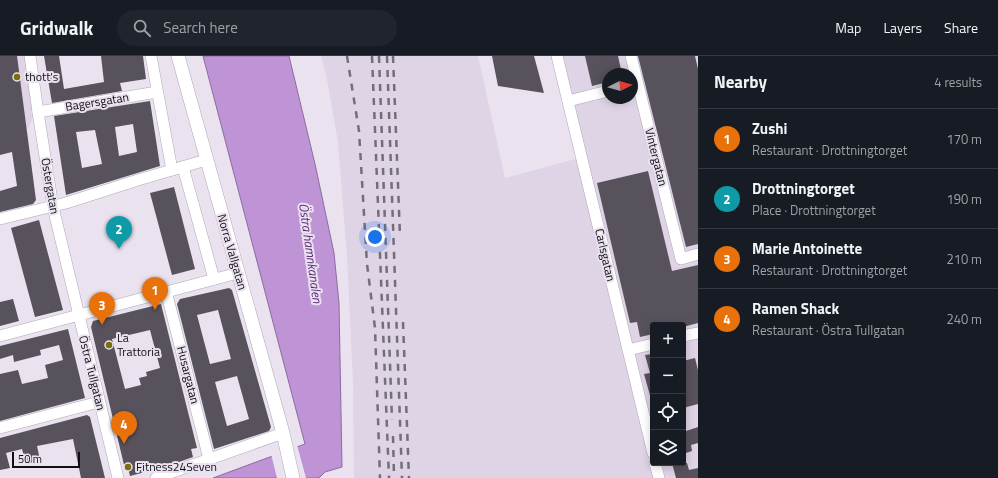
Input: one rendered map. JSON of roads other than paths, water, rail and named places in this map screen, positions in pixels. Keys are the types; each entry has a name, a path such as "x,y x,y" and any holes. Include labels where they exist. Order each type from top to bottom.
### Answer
{"main road":[{"name":"Norra Vallgatan","path":"178,56 286,447 293,478"}],"street":[{"name":"Östergatan","path":"30,56 54,207 78,315"},
{"path":"151,56 172,170"},
{"name":"Carlsgatan","path":"558,56 650,441"},
{"name":"Vintergatan","path":"631,56 633,68"},
{"name":"Bagersgatan","path":"38,112 157,92"},
{"path":"568,101 602,93"},
{"name":"Vintergatan","path":"638,96 681,259 698,254"},
{"path":"0,219 54,207 206,160"},
{"name":"Norra Vallgatan","path":"183,167 214,279"},
{"path":"0,336 238,273"},
{"name":"Husargatan","path":"166,291 209,459"},
{"name":"Östra Tullgatan","path":"78,315 118,478"},
{"path":"686,336 698,335"},
{"path":"628,350 650,345"},
{"path":"0,428 99,402"},
{"path":"156,478 282,434"},
{"path":"656,466 660,478"}],"water":[{"name":"Östra hamnkanalen","path":"203,56 289,56 315,164 334,253 339,303 342,467 325,472 319,478 213,478 305,444"}],"railway":[{"path":"347,56 359,131 367,264 375,328 380,478"},
{"path":"372,56 389,478"},
{"path":"379,56 392,420"},
{"path":"387,56 402,478"},
{"path":"393,56 400,236"},
{"path":"403,322 409,478"},
{"path":"393,436 394,476"}],"place":[{"name":"thott's","path":"17,77"},
{"name":"Drottningtorget","path":"119,249"},
{"name":"Zushi","path":"155,310"},
{"name":"Marie Antoinette","path":"102,325"},
{"name":"La Trattoria","path":"109,345"},
{"name":"Ramen Shack","path":"124,444"},
{"name":"Fitness24Seven","path":"128,467"}]}
